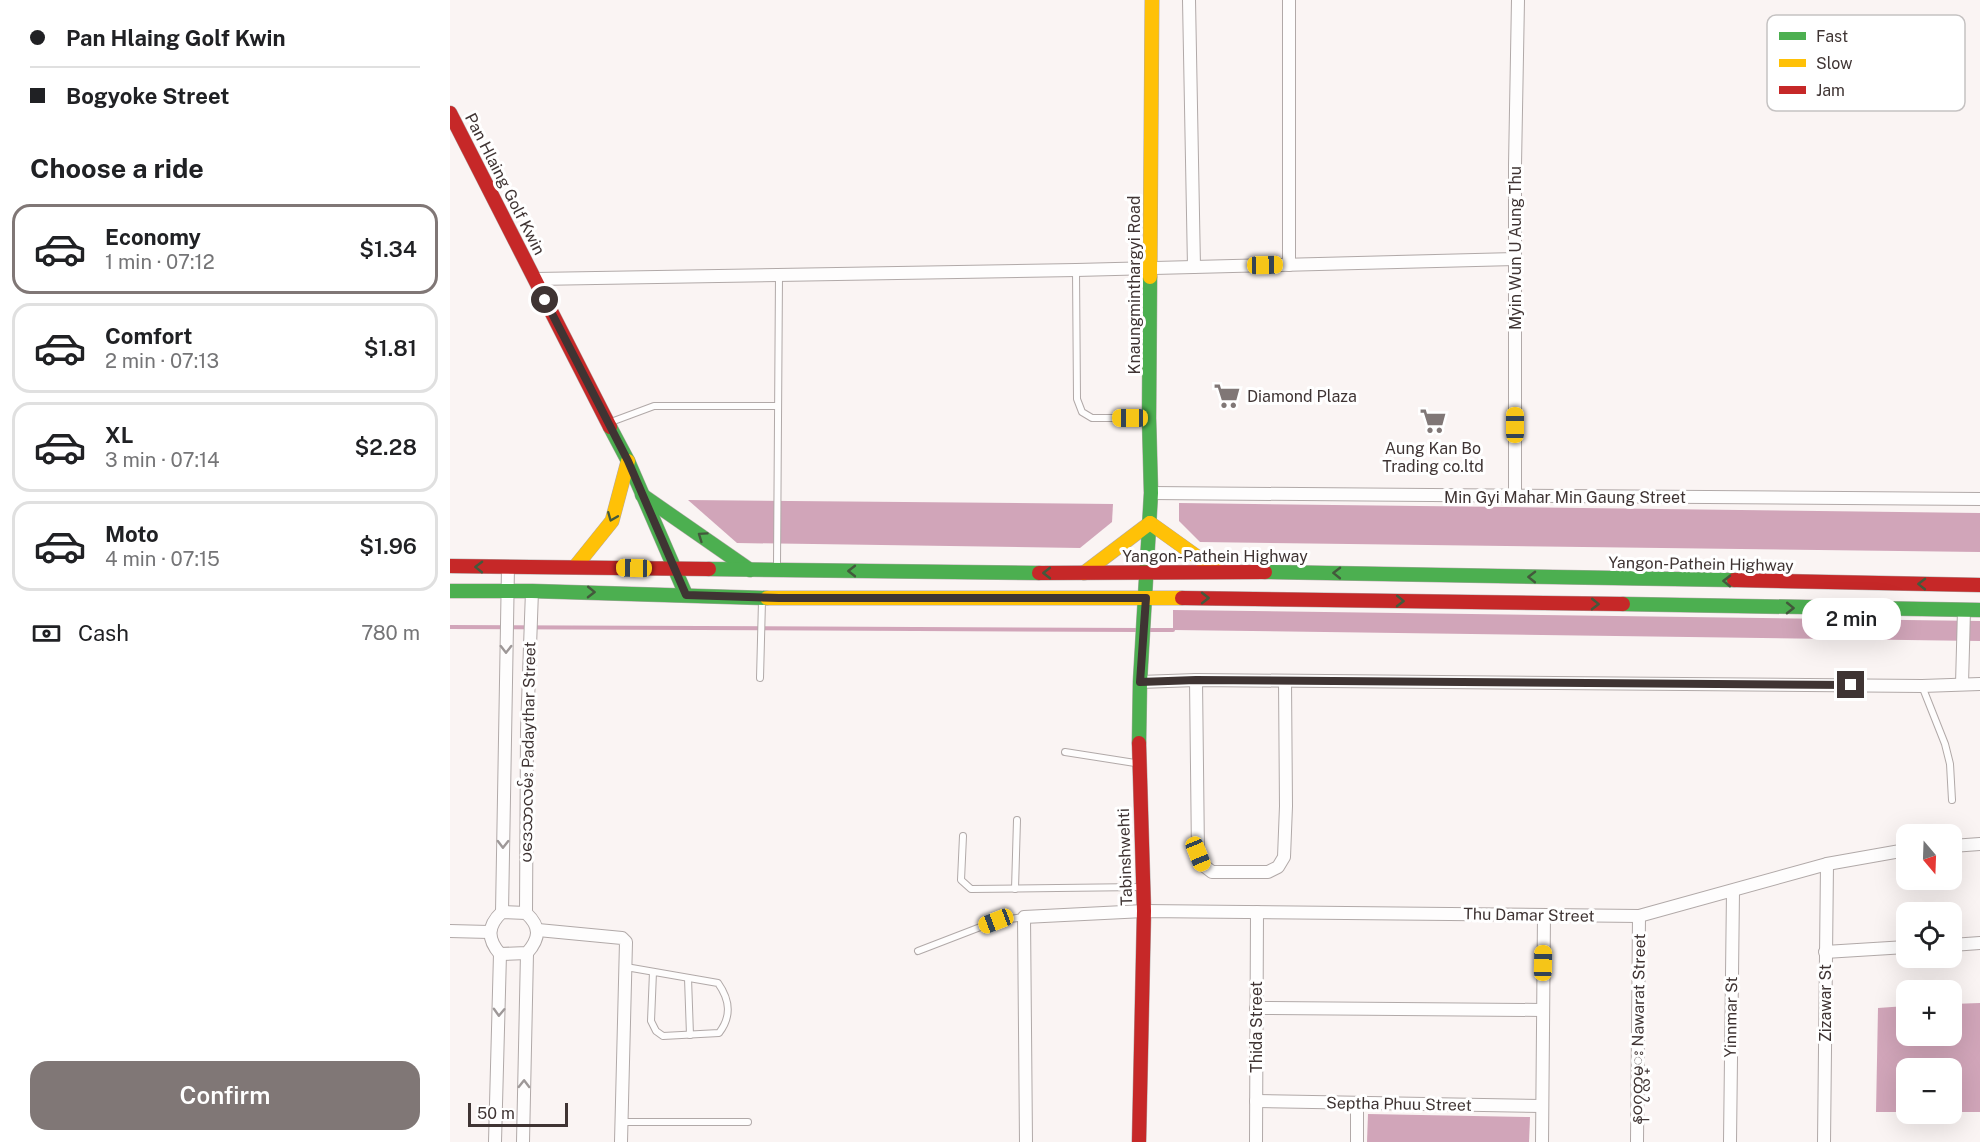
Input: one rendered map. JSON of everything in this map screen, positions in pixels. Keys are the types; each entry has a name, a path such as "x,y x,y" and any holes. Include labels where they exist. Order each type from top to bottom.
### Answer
{"main road":[{"name":"Knaungminthargyi Road","path":"1148,571 1151,493 1149,418 1152,0"},
{"name":"Pan Hlaing Golf Kwin","path":"450,113 628,461 686,595"},
{"path":"575,567 612,521 628,461"},
{"path":"642,495 750,570"},
{"path":"1084,573 1150,523 1217,571"},
{"name":"Yangon-Pathein Highway","path":"450,566 777,571 1084,573 1217,571 1980,585"},
{"name":"Tabinshwehti","path":"1139,1142 1144,911 1139,764 1140,682 1148,571"},
{"path":"450,591 762,597 1146,598 1964,612 1980,610"}],"street":[{"path":"1189,0 1194,267"},
{"path":"1289,0 1289,265"},
{"name":"Myin Wun U Aung Thu","path":"1515,496 1518,0"},
{"path":"535,279 1076,270 1515,259"},
{"name":"Min Gyi Mahar Min Gaung Street","path":"1151,493 1980,499"},
{"name":"ပဒေသာလမ်း Padaythar Street","path":"502,912 508,567"},
{"name":"ပဒေသာလမ်း Padaythar Street","path":"526,913 527,730 532,591"},
{"path":"1962,684 1964,612"},
{"path":"1140,682 1196,680 1922,686 1980,684"},
{"path":"1196,680 1198,854 1203,865 1212,872 1268,872 1278,867 1284,857 1285,681"},
{"path":"1962,845 1980,844"},
{"name":"Thu Damar Street","path":"1024,917 1144,911 1639,916 1827,864 1896,852"},
{"name":"Zizawar St","path":"1824,1142 1827,864"},
{"name":"Yinnmar St","path":"1730,1142 1733,891"},
{"path":"495,1142 500,954 492,944 489,932 493,920 502,912 526,913 534,920 538,930 536,943 527,953 523,1142"},
{"name":"Thida Street","path":"1256,1142 1257,912"},
{"path":"1542,1142 1544,915"},
{"name":"နဝ၇တ္လမ္း Nawarat Street","path":"1637,1142 1639,916"},
{"path":"1024,917 1026,1142"},
{"path":"538,930 622,938 626,942 621,1142"},
{"path":"450,931 489,932"},
{"path":"1962,944 1980,943"},
{"path":"1825,952 1896,948"},
{"path":"500,954 527,953"},
{"path":"1256,1008 1542,1010"},
{"name":"Septha Phuu Street","path":"1256,1101 1542,1106"},
{"path":"1356,1142 1357,1103"}],"lane":[{"path":"1076,270 1077,399 1082,412 1092,418 1149,418"},
{"path":"777,571 779,275"},
{"path":"609,423 654,406 778,406"},
{"path":"760,678 762,597"},
{"path":"1922,686 1948,754 1952,800"},
{"path":"1065,752 1139,764"},
{"path":"1015,889 1017,820"},
{"path":"963,836 961,880 971,889 1142,887"},
{"path":"918,951 996,921 1024,917"},
{"path":"626,967 718,983 725,993 729,1012 726,1024 719,1033 663,1036 656,1031 651,1021 652,972"},
{"path":"688,978 690,1035"},
{"path":"621,1122 748,1122"}],"shaded area":[{"path":"688,500 1113,504 1112,522 1080,548 737,543"},
{"path":"1179,503 1980,513 1980,552 1200,542 1179,521"},
{"path":"1173,610 1980,621 1980,641 1173,630"},
{"path":"1980,1003 1980,1112 1962,1112 1962,1058 1896,1058 1896,1112 1876,1112 1878,1008 1896,1007 1896,1046 1962,1046 1962,1004"},
{"path":"1368,1114 1530,1117 1529,1142 1367,1142"}],"waterway":[{"path":"450,627 1139,630"},
{"path":"1150,630 1173,630"}],"traffic: fast":[{"path":"1139,743 1140,682 1151,493 1150,277"},
{"path":"610,427 628,461 686,595"},
{"path":"642,495 750,570"},
{"path":"709,569 1039,573"},
{"path":"1265,572 1734,580"},
{"path":"450,591 532,591 767,598"},
{"path":"1623,604 1980,610"}],"traffic: slow":[{"path":"1150,277 1152,0"},
{"path":"575,567 612,521 628,461"},
{"path":"1150,523 1217,571"},
{"path":"1084,573 1150,523"},
{"path":"767,598 1182,598"}],"traffic: jam":[{"path":"450,113 610,427"},
{"path":"450,566 709,569"},
{"path":"1039,573 1265,572"},
{"path":"1734,580 1980,585"},
{"path":"1182,598 1623,604"},
{"path":"1139,743 1144,911 1139,1142"}],"place":[{"name":"Diamond Plaza","path":"1227,396"},
{"name":"Aung Kan Bo Trading co.ltd","path":"1433,421"}],"route":[{"path":"545,300 628,461 686,595 779,598 1146,598 1140,682 1196,680 1851,685"}]}
